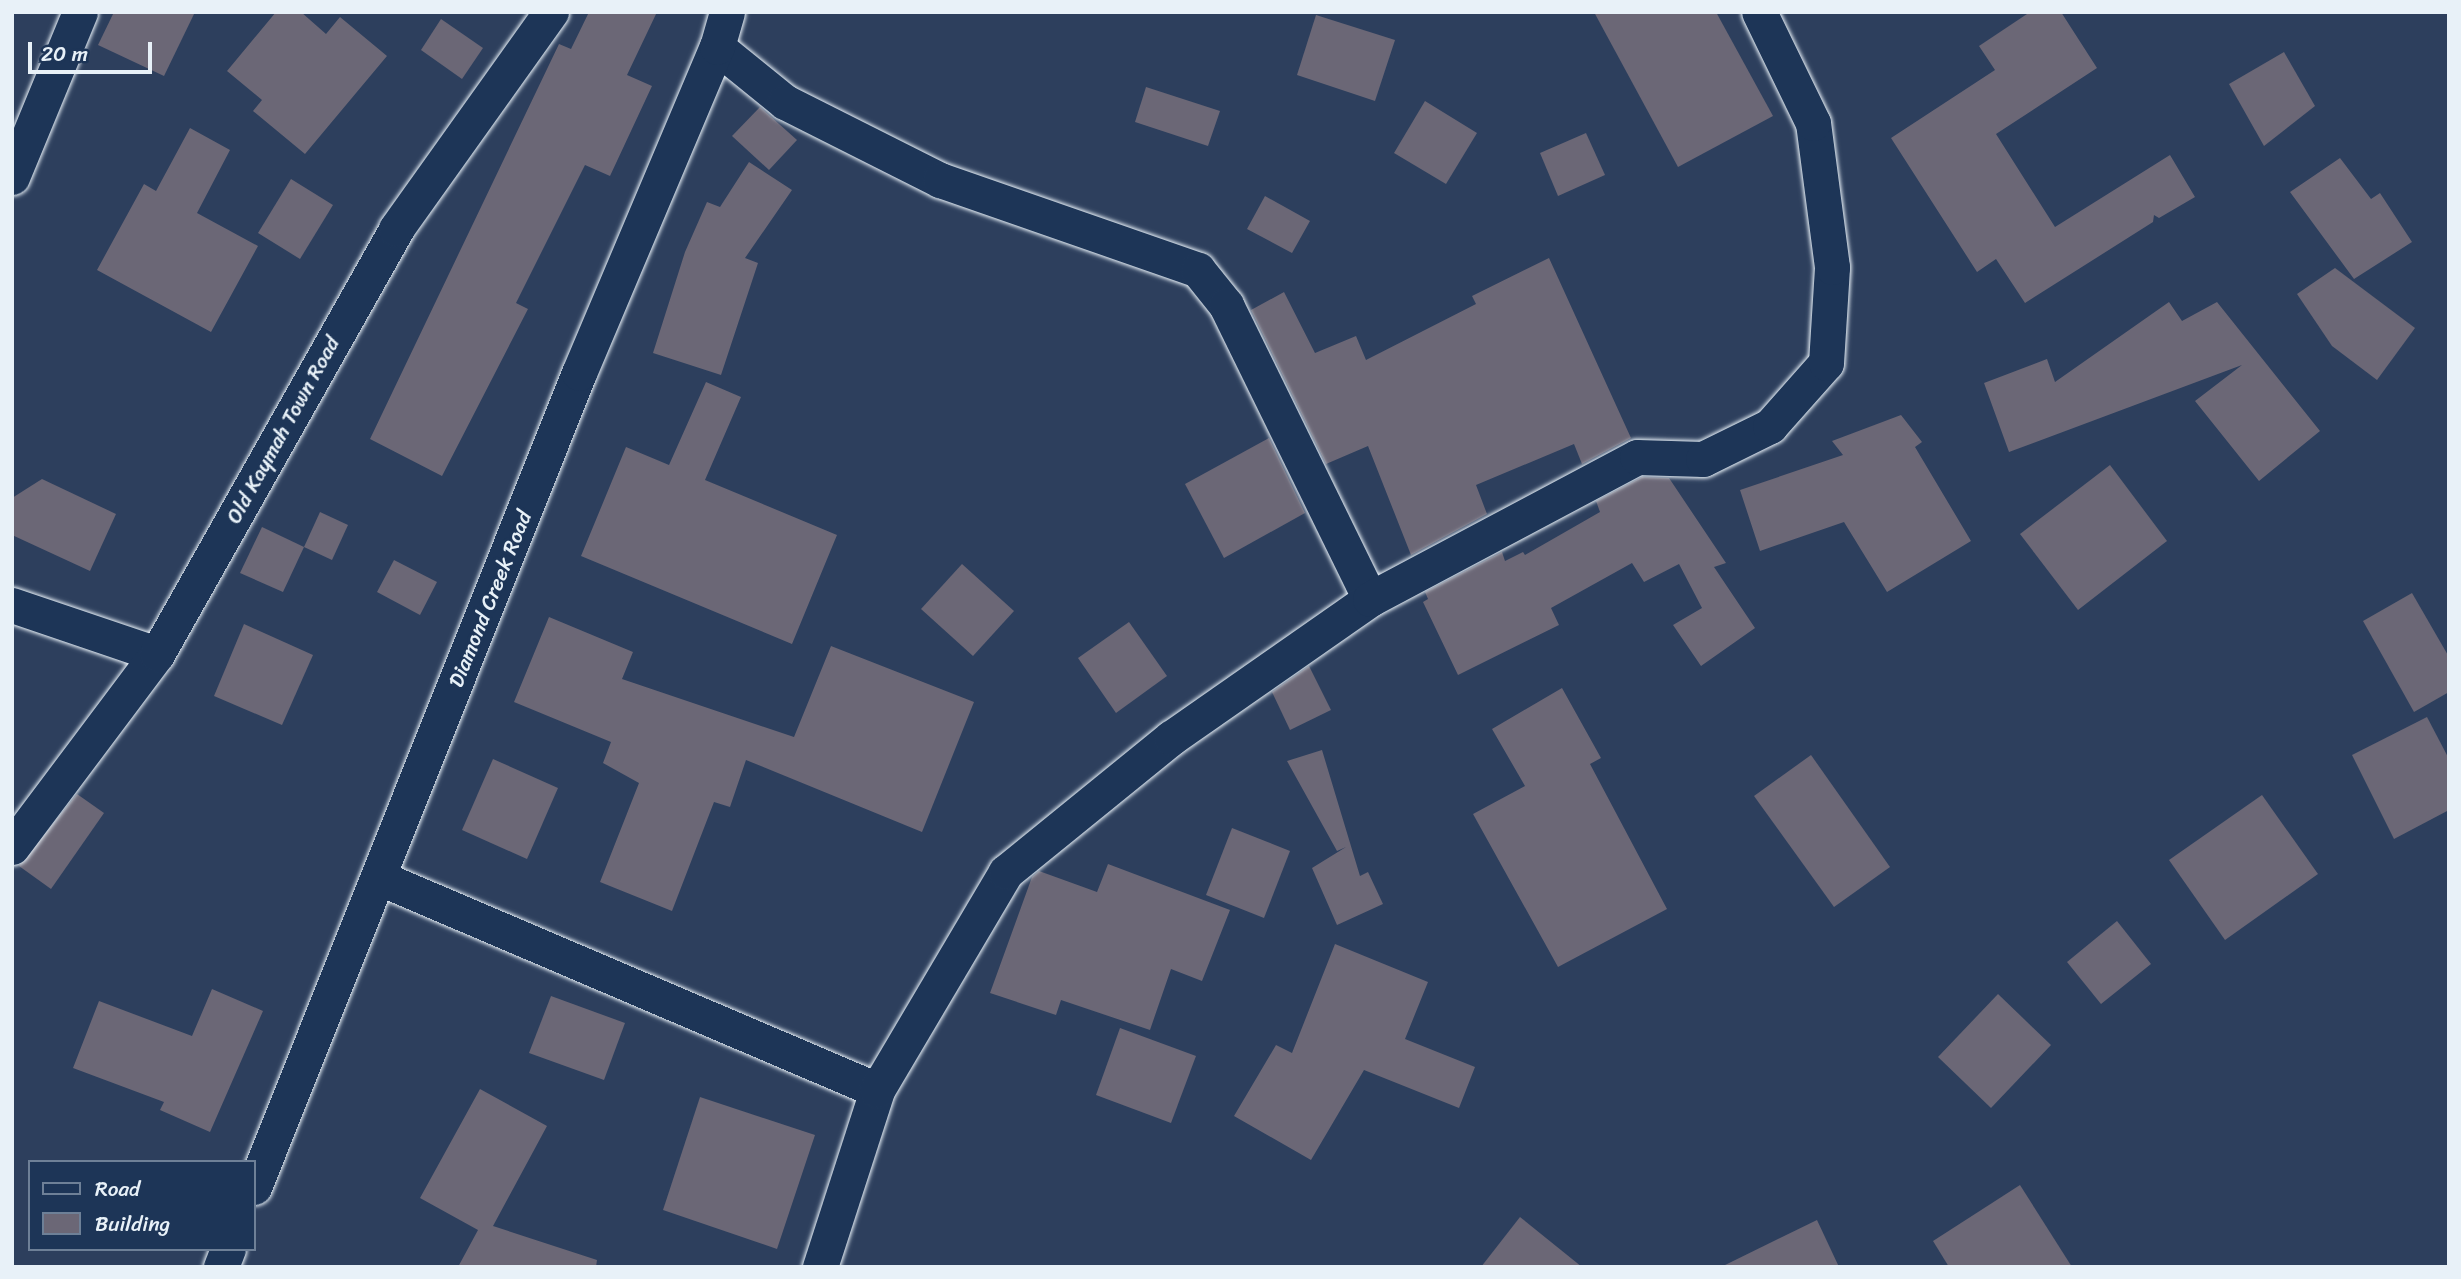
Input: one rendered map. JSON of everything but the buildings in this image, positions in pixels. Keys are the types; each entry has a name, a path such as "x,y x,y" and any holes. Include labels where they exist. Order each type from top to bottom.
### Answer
{"street":[{"path":"12,177 80,12"},
{"name":"Old Kaymah Town Road","path":"12,847 157,654 396,229 551,12"},
{"name":"Diamond Creek Road","path":"256,1182 380,878 579,373 718,47 727,12"},
{"path":"820,1267 877,1090 1006,872 1171,738 1370,598 1637,457 1703,459 1770,426 1798,400 1826,363 1832,267 1814,123 1759,12"},
{"path":"718,47 785,102 940,180 1198,270 1226,305 1370,598"},
{"path":"12,605 157,654"},
{"path":"380,878 877,1090"}]}
